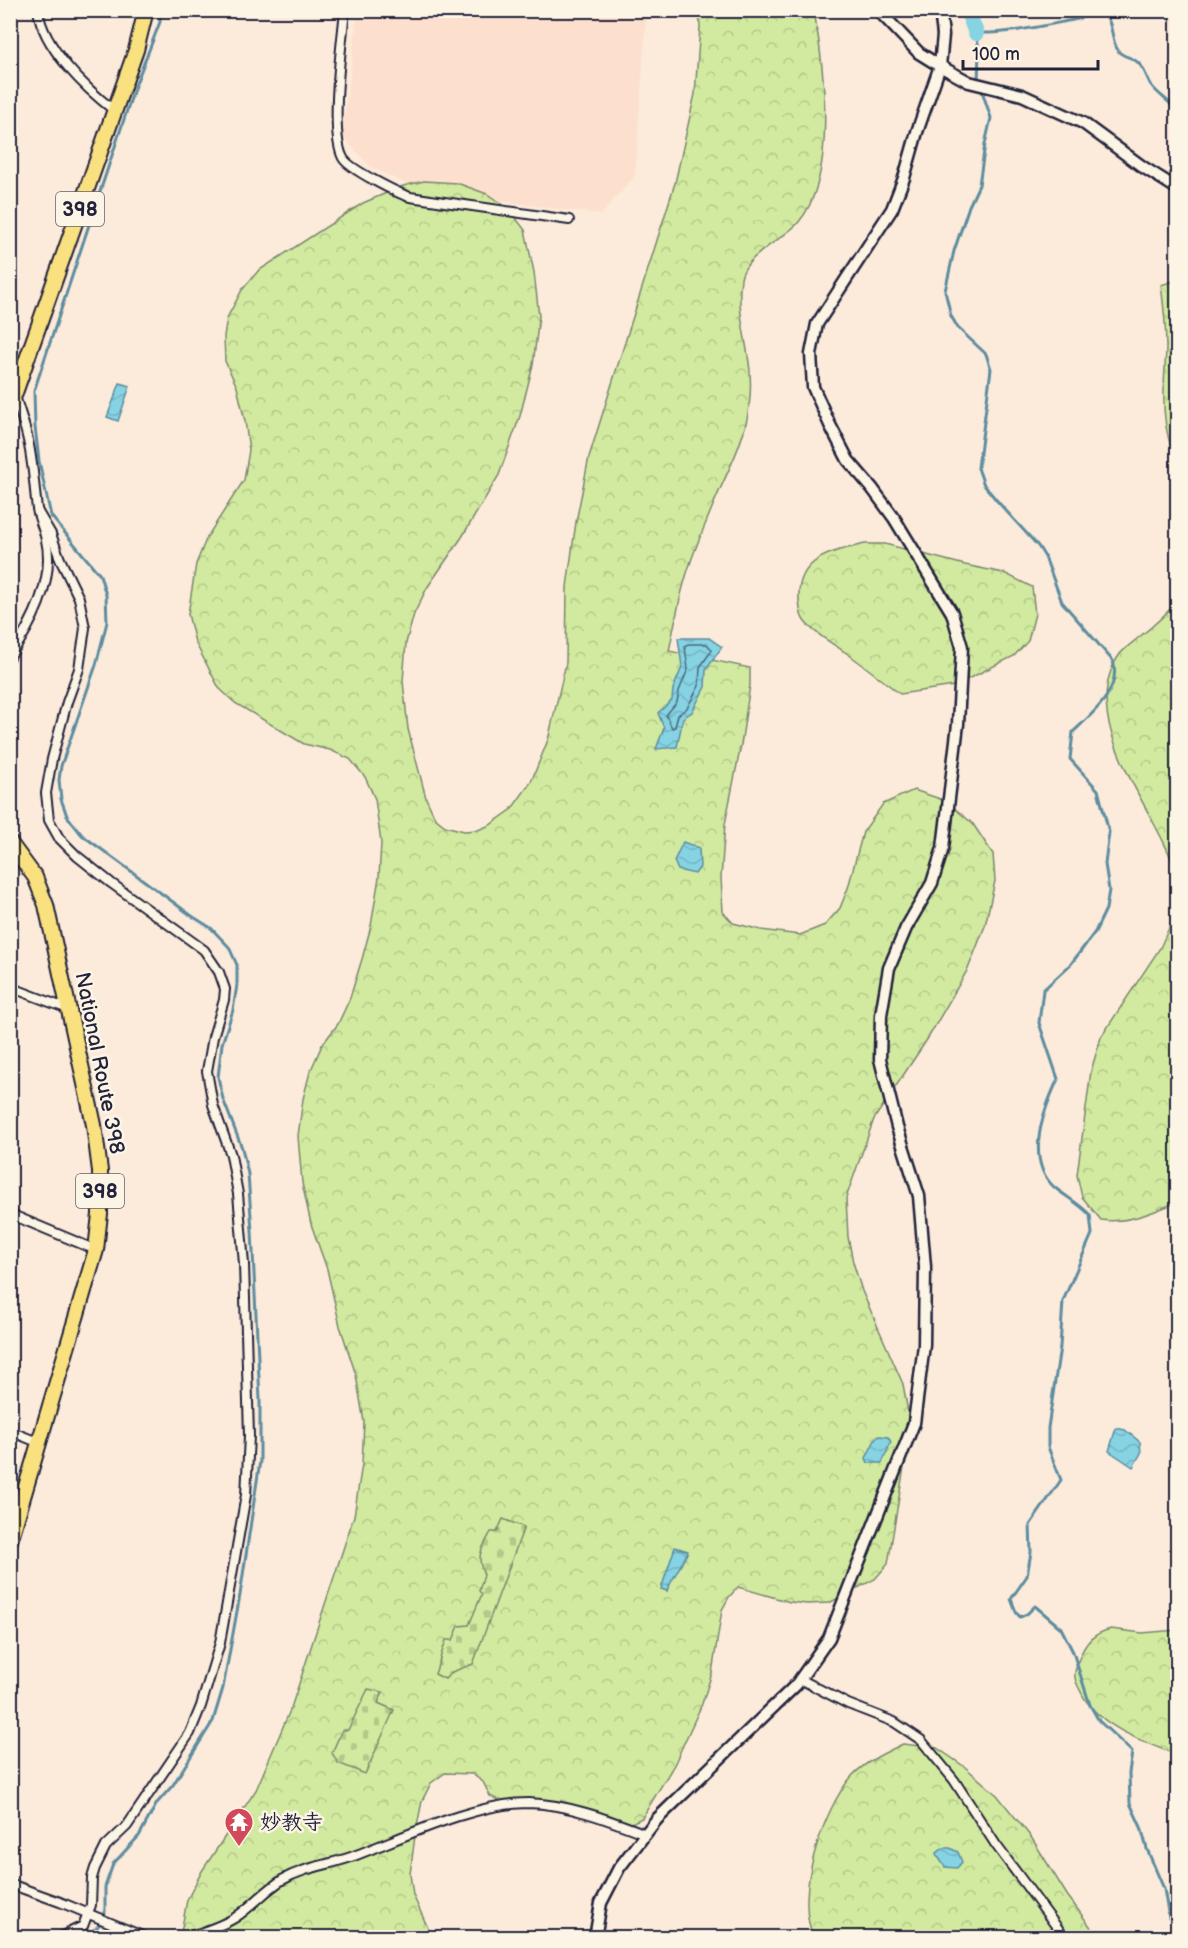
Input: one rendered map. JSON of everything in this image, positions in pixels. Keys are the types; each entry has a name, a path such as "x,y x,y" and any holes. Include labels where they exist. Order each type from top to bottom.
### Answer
{"highway":[{"name":"398","path":"13,401 136,50 146,10"},
{"name":"National Route 398","path":"10,843 35,877 46,905 94,1125 100,1171 100,1214 96,1250 10,1541"}],"street":[{"path":"38,10 44,33 55,49 75,74 115,111"},
{"path":"345,10 336,135 345,161 386,187 410,197 569,220"},
{"path":"878,10 919,53 940,66 973,83 1022,95 1083,123 1143,167 1178,189"},
{"path":"595,1938 601,1903 620,1868 646,1834 657,1820 796,1685 829,1638 914,1423 924,1345 924,1255 919,1196 897,1127 880,1059 881,1015 889,968 906,928 932,883 943,848 958,724 962,647 952,613 894,518 848,460 813,387 811,354 817,324 892,209 904,178 940,66 943,34 940,10"},
{"path":"10,656 25,634 39,599 48,564 46,540 38,512 27,435 13,401"},
{"path":"38,512 51,534 79,598 85,628 79,669 66,702 52,759 46,793 49,820 59,838 77,856 204,950 219,972 225,989 207,1071 213,1105 231,1155 237,1194 244,1264 249,1436 246,1495 232,1581 220,1643 201,1706 190,1733 127,1826 106,1846 92,1878 88,1914 83,1926 58,1938"},
{"path":"10,987 68,1009"},
{"path":"10,1214 96,1250"},
{"path":"10,1431 40,1443"},
{"path":"800,1679 848,1704 894,1722 921,1740 954,1780 996,1845 1065,1938"},
{"path":"185,1938 234,1919 280,1881 294,1874 359,1854 451,1819 494,1808 517,1803 544,1805 595,1816 646,1834"},
{"path":"10,1884 109,1921 147,1938"}],"shaded area":[{"path":"634,10 646,20 635,176 600,215 417,189 371,167 342,136 358,11"}],"green space":[{"path":"699,11 814,11 824,91 825,121 819,178 811,203 792,229 749,263 741,279 740,308 750,380 747,419 736,453 690,562 669,651 750,668 750,685 741,745 725,824 721,878 723,912 733,923 761,930 800,935 825,925 840,908 848,888 863,832 883,804 914,790 946,801 973,824 993,854 995,881 985,926 968,969 928,1038 874,1119 846,1198 848,1237 853,1262 862,1291 903,1384 908,1412 906,1455 888,1564 875,1579 829,1603 790,1602 738,1587 722,1610 712,1673 702,1704 674,1765 642,1818 623,1827 602,1823 587,1810 500,1801 490,1796 483,1782 472,1774 445,1773 431,1783 422,1801 410,1874 413,1895 432,1937 180,1938 187,1900 202,1871 256,1790 291,1708 354,1516 362,1464 364,1422 356,1375 340,1326 327,1269 311,1224 302,1183 298,1136 303,1099 310,1072 322,1045 338,1024 350,998 362,959 371,926 379,877 381,843 375,799 365,777 350,759 330,750 304,744 235,703 219,688 195,642 188,614 196,564 207,537 244,480 249,450 237,387 225,361 224,336 227,318 242,290 258,271 363,203 403,186 424,181 457,183 487,194 508,208 525,230 534,272 539,316 533,365 520,416 499,475 462,537 427,588 414,614 406,643 403,681 408,729 426,798 435,818 445,826 464,831 478,830 490,825 511,810 531,782 548,740 566,663 567,587 576,522 589,457 675,183 695,94"},
{"path":"1178,280 1177,460 1167,434 1165,420 1166,342 1161,285"},
{"path":"865,544 885,544 1004,573 1032,587 1035,614 1028,641 1014,656 954,686 900,694 814,630 805,622 801,614 800,586 810,566 829,554"},
{"path":"1177,601 1177,874 1167,849 1124,765 1112,736 1106,707 1108,680 1120,654 1159,621"},
{"path":"1177,910 1177,1202 1130,1219 1101,1220 1082,1197 1077,1175 1091,1071 1101,1037 1160,948"},
{"path":"503,1519 524,1527 473,1664 452,1672 445,1679 435,1674 446,1640 453,1640 459,1626 469,1625 482,1594 479,1591 484,1575 480,1562 481,1553 491,1532 497,1532"},
{"path":"1111,1629 1142,1633 1177,1630 1177,1755 1135,1738 1108,1723 1087,1702 1080,1690 1075,1675 1081,1653 1095,1636"},
{"path":"368,1689 383,1692 378,1703 394,1710 365,1774 338,1763 332,1753 342,1730 348,1730"},
{"path":"903,1744 937,1748 965,1767 997,1795 1031,1837 1067,1895 1098,1937 814,1937 808,1920 809,1877 814,1854 831,1809 841,1791 857,1771"}],"water":[{"path":"120,383 130,386 118,421 107,417"},
{"path":"678,638 709,638 722,647 706,670 705,687 692,712 683,718 677,747 656,749 664,728 658,713 672,700 673,689 682,667"},
{"path":"683,842 699,848 700,867 695,874 678,870 674,861"},
{"path":"1116,1428 1125,1430 1140,1442 1141,1453 1133,1467 1109,1451"},
{"path":"888,1437 891,1442 882,1463 868,1463 866,1458 876,1438"},
{"path":"675,1547 688,1551 667,1591 661,1589"},
{"path":"943,1848 950,1848 958,1852 962,1862 957,1868 945,1867 936,1854"}],"waterway":[{"path":"86,1938 102,1922 105,1913 105,1887 113,1864 139,1836 157,1803 173,1785 213,1721 223,1688 240,1595 260,1461 260,1400 248,1174 242,1148 223,1099 218,1077 222,1044 233,1010 237,965 229,947 211,928 82,835 67,816 61,799 59,780 61,766 96,665 107,622 106,595 100,575 51,516 39,461 34,391 135,86 160,22 160,10"},
{"path":"967,10 976,33"},
{"path":"978,82 979,49 976,33 1025,29 1104,13 1119,52 1139,63 1154,89 1178,112"},
{"path":"981,88 991,118 979,185 969,206 954,251 945,291 951,316 958,328 986,354 991,369 978,468 984,485 1038,546 1045,557 1062,602 1113,661 1115,672 1104,701 1073,732 1070,759 1098,790 1109,832 1105,864 1109,890 1106,909 1095,932 1071,964 1043,990 1039,1023 1058,1079 1043,1119 1038,1148 1040,1163 1045,1176 1054,1187 1090,1215 1092,1234 1063,1301 1060,1347 1048,1428 1048,1447 1061,1480 1030,1525 1031,1552 1027,1576 1011,1599 1020,1617 1035,1606 1061,1628 1073,1652 1090,1705 1099,1721 1132,1752 1129,1773 1130,1803 1164,1889 1169,1918 1178,1928"}],"place":[{"name":"妙教寺","path":"239,1848"}]}
